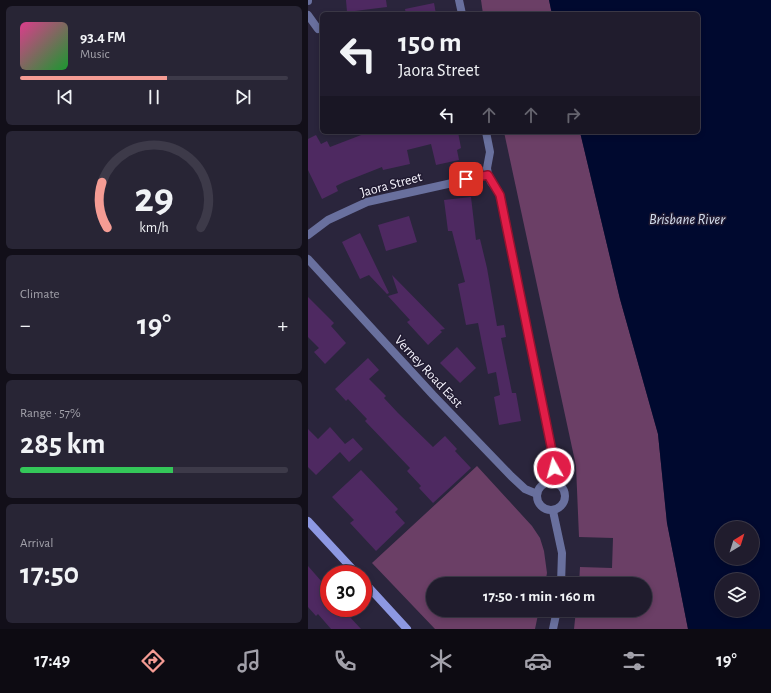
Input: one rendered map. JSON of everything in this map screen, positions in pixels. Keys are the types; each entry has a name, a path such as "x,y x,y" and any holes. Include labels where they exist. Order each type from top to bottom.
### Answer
{"main road":[{"path":"308,521 349,565"},
{"path":"372,591 407,629"}],"street":[{"path":"459,0 462,12"},
{"path":"308,15 318,29"},
{"path":"486,134 490,152 487,168 488,175 501,199 553,456 553,482"},
{"name":"Jaora Street","path":"308,235 328,220 367,202 488,175"},
{"name":"Verney Road East","path":"308,259 438,400 511,476 525,489 537,494"},
{"path":"553,482 561,486 566,494 564,503 561,507 553,511 541,506 537,498 537,494 541,486 545,483 553,482"},
{"path":"553,511 562,553 561,577"},
{"path":"553,629 556,617"}],"shaded area":[{"path":"481,0 549,0 552,12 483,12"},
{"path":"504,134 580,134 620,299 658,434 667,523 688,629 574,629 575,617 652,617 652,577 579,577 580,567 612,568 613,538 579,537 576,466"},
{"path":"477,466 532,526 540,538 544,551 546,577 426,577 426,617 538,617 535,629 435,629 372,563"}],"water":[{"name":"Brisbane River","path":"549,0 771,0 771,629 688,629 667,523 658,434 620,299 580,134 700,134 700,12 552,12"}],"building":[{"path":"346,0 386,0 387,7 347,12"},
{"path":"434,3 436,12 406,12 405,9"},
{"path":"364,134 458,134 461,148 457,150 459,160 436,165 431,144 407,150 410,164 383,170 382,167 344,182 336,186 338,191 322,199 308,170 308,139 316,135 321,144 327,141 330,147"},
{"path":"471,197 476,240 480,239 487,268 497,326 504,325 506,337 501,338 512,393 516,393 521,421 499,425 494,397 500,395 496,372 488,374 478,323 466,325 458,284 465,282 452,231 448,231 444,200"},
{"path":"409,216 417,242 386,251 378,225"},
{"path":"360,233 389,293 387,294 369,275 360,279 342,242"},
{"path":"392,275 445,329 440,330 442,332 428,345 407,322 410,320 388,296 398,293"},
{"path":"308,297 334,323 331,326 346,343 325,364 314,352 319,348 308,337"},
{"path":"457,347 476,368 460,383 440,363"},
{"path":"368,358 379,370 369,379 386,396 384,398 398,413 433,447 445,436 457,449 455,451 471,468 433,503 419,488 421,486 407,471 410,468 365,421 367,419 348,399 346,401 335,389"},
{"path":"330,427 345,444 353,438 363,449 349,462 340,452 316,475 308,467 308,429 318,439"},
{"path":"361,470 398,509 395,512 405,523 376,551 350,523 354,520 332,497"},
{"path":"308,566 320,580 320,616 318,614 316,616 308,607"},
{"path":"321,617 350,617 361,629 331,629"}],"route":[{"path":"466,179 488,175 489,179 500,195 553,456 554,468"}]}
